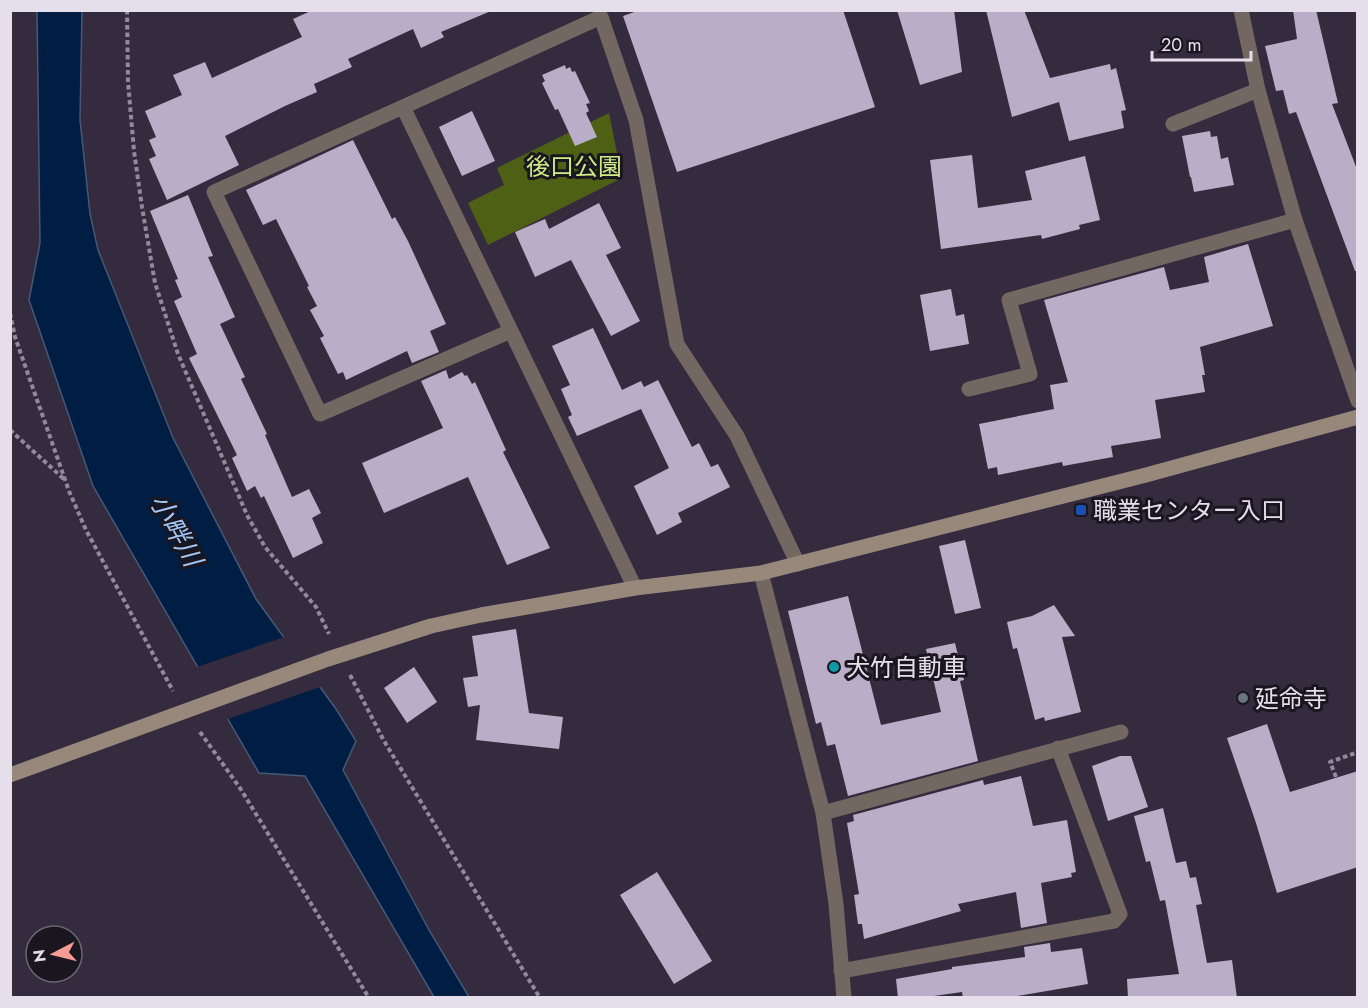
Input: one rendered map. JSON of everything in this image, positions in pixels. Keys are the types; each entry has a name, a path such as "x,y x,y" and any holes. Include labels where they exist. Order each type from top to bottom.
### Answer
{"street":[{"path":"1241,10 1258,90 1296,220 1358,401"},
{"path":"511,331 320,414 214,192 599,14 636,120 678,344 737,436 798,564"},
{"path":"1173,124 1258,90"},
{"path":"403,106 635,588"},
{"path":"969,389 1030,374 1009,300 1296,220"},
{"path":"10,776 334,657 441,624 635,588 761,573 1146,475 1358,417"},
{"path":"761,573 823,813 836,904 841,971 840,996"},
{"path":"823,813 1121,732"},
{"path":"841,971 1114,921 1120,914 1058,748"}],"path":[{"path":"127,10 128,82 142,207 155,283 175,344 247,515 265,547 316,607 334,657 540,998"},
{"path":"10,313 15,337 86,531 191,709 369,998"},
{"path":"10,430 66,481"},
{"path":"1336,777 1330,762 1358,752"}],"green space":[{"name":"後口公園","path":"609,113 622,178 488,245 468,203 504,185 497,168"}],"water":[{"name":"小畔川","path":"37,11 82,11 80,120 90,214 98,250 173,438 256,599 336,709 356,741 343,770 429,930 469,997 434,997 305,776 259,773 93,486 29,300 40,243"}],"pier":[{"path":"287,636 323,686 225,720 194,668"}],"building":[{"path":"313,10 491,11 441,32 444,37 421,48 413,29 348,59 352,67 314,84 317,92 225,136 239,165 167,200 149,159 156,156 149,140 156,137 145,111 182,95 173,75 205,62 212,78 302,37 293,19"},
{"path":"640,10 843,10 875,107 677,172 623,16"},
{"path":"897,10 954,10 962,72 920,85"},
{"path":"986,10 1024,10 1050,78 1110,64 1111,70 1116,68 1126,110 1121,111 1124,128 1069,141 1059,102 1012,117"},
{"path":"1293,10 1316,10 1338,103 1332,104 1358,172 1358,271 1355,271 1296,112 1289,114 1283,90 1276,91 1265,46 1297,39"},
{"path":"565,65 566,69 570,67 572,72 575,71 590,103 586,104 589,111 586,113 597,137 575,146 558,109 555,110 542,83 545,81 542,75"},
{"path":"472,111 495,161 462,176 439,127"},
{"path":"1210,131 1211,137 1217,136 1221,159 1228,157 1234,185 1194,192 1182,136"},
{"path":"353,140 392,219 395,217 408,241 446,324 430,331 439,352 412,363 407,351 346,380 343,372 338,374 320,338 324,336 310,310 317,306 276,219 263,225 246,190"},
{"path":"972,155 978,208 1032,200 1025,171 1085,156 1100,220 1079,225 1080,229 1042,239 1041,235 941,249 930,160"},
{"path":"188,195 213,256 208,257 235,317 220,324 245,377 241,379 267,434 265,435 292,497 309,489 321,513 312,518 323,543 293,558 264,496 261,498 255,486 247,491 232,458 237,455 189,358 197,354 174,301 182,297 175,280 178,279 150,211"},
{"path":"599,203 621,248 606,255 640,321 611,336 571,260 535,277 515,232 545,219 549,229"},
{"path":"1248,244 1273,326 1200,347 1205,375 1202,375 1205,392 1155,400 1161,438 1111,446 1113,457 1063,466 1062,462 998,475 997,467 988,469 979,424 1054,409 1050,385 1068,382 1044,300 1164,267 1170,290 1209,282 1204,257"},
{"path":"951,289 956,316 964,314 969,344 930,351 920,295"},
{"path":"593,328 622,390 641,381 644,387 658,380 692,447 699,443 711,467 718,464 730,487 678,513 682,522 657,535 634,486 669,468 641,409 577,436 568,417 572,415 561,389 570,385 552,346"},
{"path":"446,370 449,379 462,372 465,376 467,375 472,384 475,382 506,450 503,452 550,548 507,565 468,477 384,513 362,463 443,428 421,381"},
{"path":"965,540 981,608 955,614 939,546"},
{"path":"848,596 881,725 941,712 926,649 955,643 964,680 960,681 978,761 848,796 835,744 827,746 821,722 816,724 788,611"},
{"path":"1054,605 1075,636 1062,637 1081,712 1045,721 1044,717 1035,720 1017,648 1013,649 1007,622 1032,616"},
{"path":"516,629 529,713 563,717 559,749 476,740 480,705 468,707 463,678 478,676 472,636"},
{"path":"414,667 437,702 407,723 384,688"},
{"path":"1267,724 1290,792 1358,771 1358,867 1277,893 1227,738"},
{"path":"1120,756 1131,756 1148,807 1108,821 1092,766"},
{"path":"1021,776 1033,826 1067,820 1076,872 1071,873 1072,877 1041,883 1047,923 1021,928 1016,892 958,904 961,911 864,939 862,924 858,924 854,895 859,894 847,823 854,821 853,815 983,780 984,785"},
{"path":"1163,808 1176,863 1186,861 1190,878 1196,877 1202,904 1196,905 1207,963 1232,960 1237,998 1128,998 1127,979 1179,974 1165,900 1160,901 1150,861 1146,862 1134,816"},
{"path":"657,872 712,961 674,984 620,895"},
{"path":"1050,943 1051,952 1082,948 1088,984 1006,998 963,998 962,992 920,998 898,998 896,979 952,969 952,967 1025,957 1024,947"}],"place":[{"name":"職業センター入口","path":"1081,510"},
{"name":"犬竹自動車","path":"834,667"},
{"name":"延命寺","path":"1243,698"}]}
